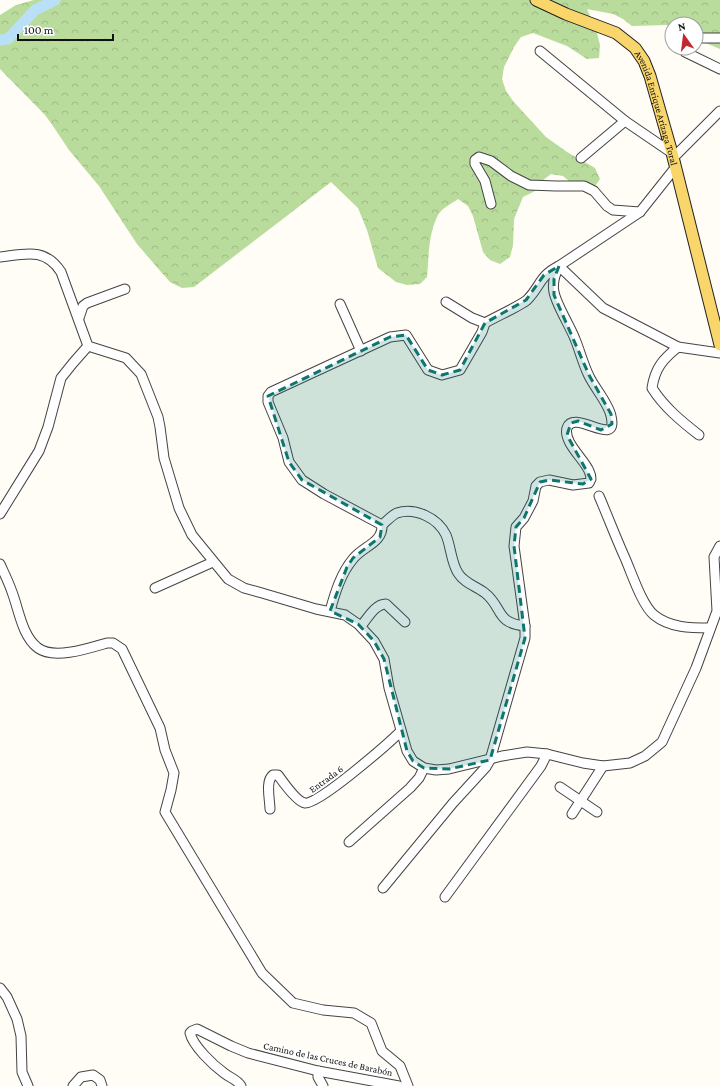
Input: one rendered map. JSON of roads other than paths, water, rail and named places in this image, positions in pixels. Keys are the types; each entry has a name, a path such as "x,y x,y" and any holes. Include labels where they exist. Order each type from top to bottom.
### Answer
{"main road":[{"name":"Avenida Enrique Arízaga Toral","path":"536,0 566,14 616,33 635,48 644,61 650,76 673,160 704,276 720,345"},
{"name":"Avenida Enrique Arízaga Toral","path":"704,276 720,317"}],"street":[{"path":"704,38 720,38"},
{"path":"540,50 673,160"},
{"path":"693,56 720,69"},
{"path":"382,525 324,494 302,480 289,462 282,438 268,402 268,396 271,392 390,337 406,335 428,370 442,375 460,370 482,332 485,323 526,300 544,275 550,270 559,266 640,212 673,160 720,111"},
{"path":"581,158 625,121"},
{"path":"491,204 485,181 475,164 475,160 479,157 491,161 511,176 529,185 584,186 594,192 607,206 613,210 640,212"},
{"path":"0,257 35,253 48,258 56,264 61,272 79,318 88,346"},
{"path":"559,266 603,308 678,347 720,353"},
{"path":"383,888 486,767 490,760 525,638 525,626 514,546 516,528 524,518 533,501 536,486 540,482 549,480 573,485 589,483 591,479 589,470 574,451 567,435 567,428 571,423 578,422 601,430 606,430 610,428 612,424 611,414 589,375 575,339 554,295 554,279 559,266"},
{"path":"79,318 83,306 87,303 125,289"},
{"path":"446,302 472,318 485,323"},
{"path":"340,304 361,351"},
{"path":"0,514 39,451 48,427 61,378 88,346"},
{"path":"88,346 126,358 141,374 158,417 164,458 179,508 192,535 228,579 244,588 316,609 345,615 361,626 374,641 384,659 389,688 406,752 414,761 424,768 436,770 449,769 502,756 527,752 547,754 583,763 604,766 630,763 645,756 662,742 696,668 717,611 714,557 720,546"},
{"path":"678,347 656,369 652,388 660,401 699,435"},
{"path":"599,496 634,581 648,609 655,616 682,627 710,628"},
{"path":"382,525 396,513 420,513 435,520 445,533 455,567 462,578 486,594 496,606 502,617 514,625 525,626"},
{"path":"330,611 336,591 347,567 353,558 380,538 383,531 382,525"},
{"path":"155,588 213,562"},
{"path":"0,564 12,592 26,632 39,648 51,652 70,653 107,643 113,643 122,649 160,728 165,750 174,772 165,812 262,973 293,1002 323,1010 354,1013 370,1023 382,1052 400,1066 408,1086"},
{"path":"361,626 381,604 386,604 405,622"},
{"name":"Entrada 6","path":"270,809 269,784 270,777 273,775 278,775 299,800 309,804 341,782 401,731"},
{"path":"445,897 536,772 547,754"},
{"path":"572,814 604,766"},
{"path":"349,842 410,788 419,778 424,768"},
{"path":"560,787 597,812"},
{"path":"0,988 8,997 18,1019 21,1036 22,1072 28,1086"},
{"name":"Camino de las Cruces de Barabón","path":"241,1086 237,1081 224,1073 202,1052 191,1038 190,1033 192,1030 197,1029 248,1053 318,1071 399,1086"},
{"path":"318,1071 318,1077 323,1086"},
{"path":"73,1086 81,1078 93,1075 100,1080 102,1086"}],"waterway":[{"path":"0,40 8,39 35,10 55,0"}]}
